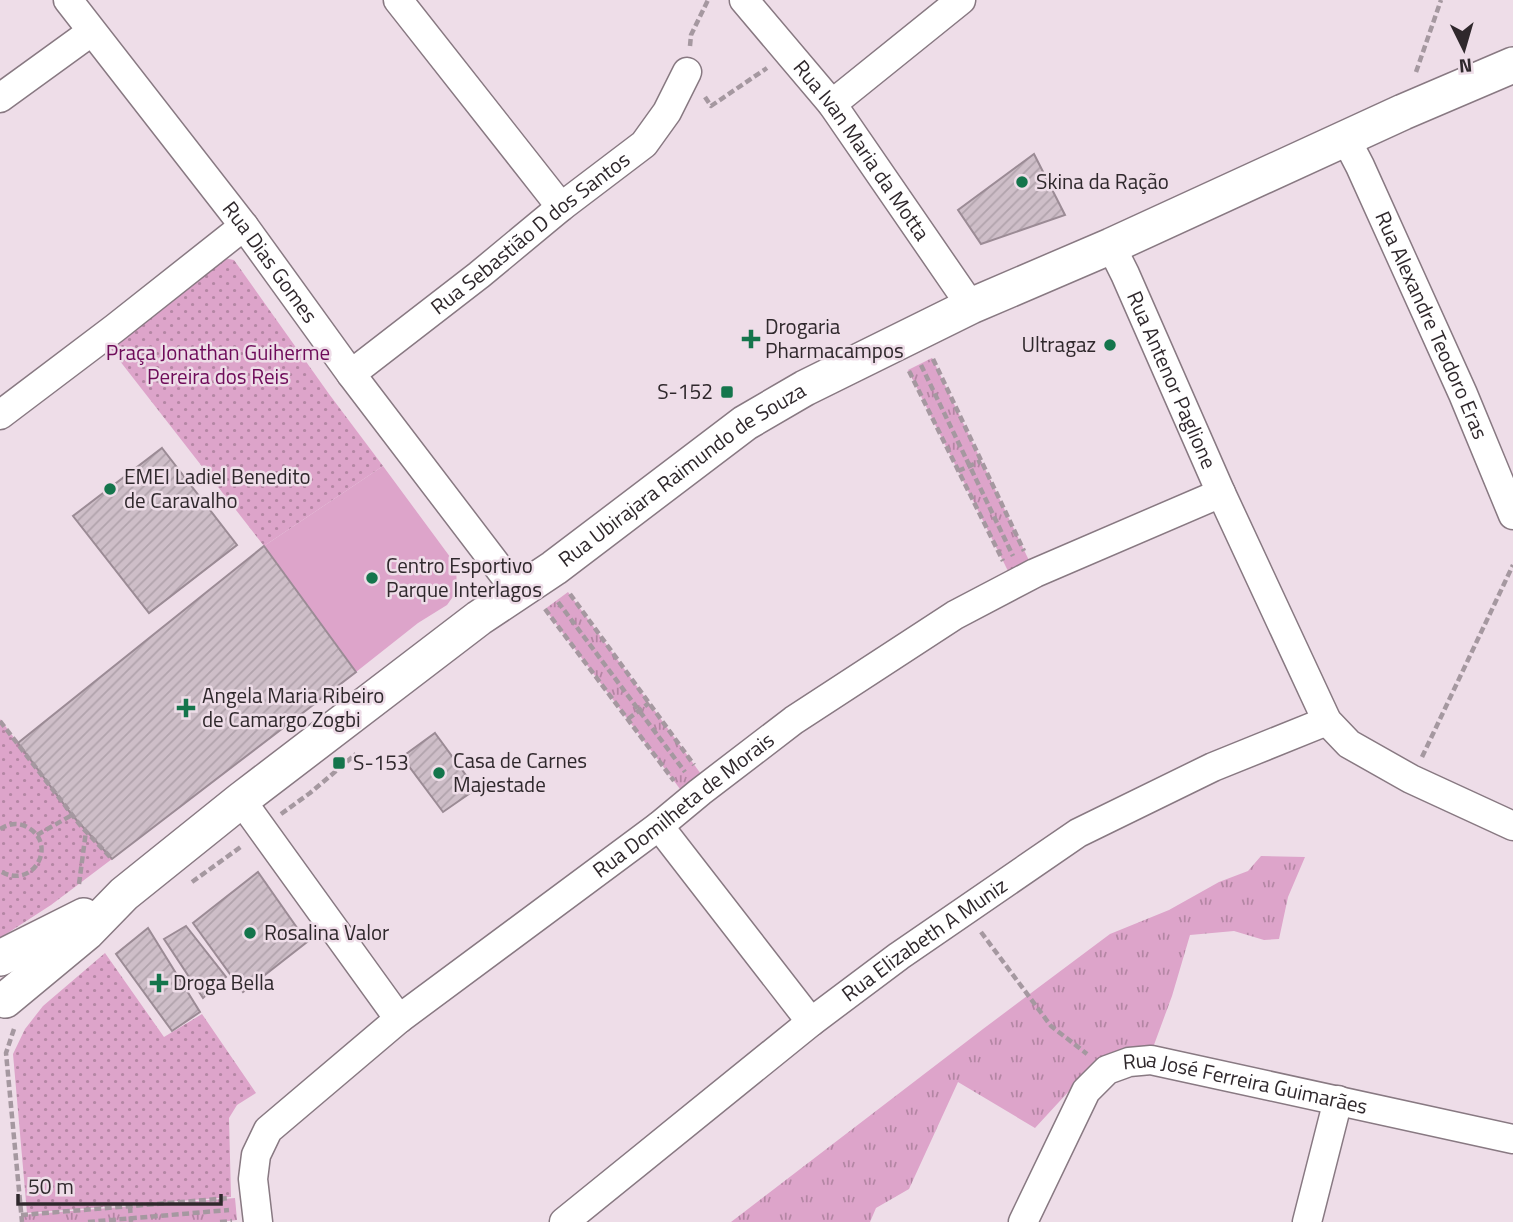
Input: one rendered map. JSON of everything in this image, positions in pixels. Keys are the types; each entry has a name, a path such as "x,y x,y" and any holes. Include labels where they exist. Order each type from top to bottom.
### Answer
{"main road":[{"path":"1111,246 1403,112 1513,65"},
{"name":"Rua Ubirajara Raimundo de Souza","path":"5,1002 87,932 124,894 241,800 479,618 531,601 554,568 745,423 805,388 971,306 1111,246"},
{"name":"Rua Ubirajara Raimundo de Souza","path":"0,958 124,894"}],"street":[{"name":"Rua Dias Gomes","path":"68,0 244,226 351,374 531,601"},
{"path":"398,0 561,206"},
{"name":"Rua Ivan Maria da Motta","path":"744,0 832,104 971,306"},
{"path":"832,104 961,0"},
{"path":"0,98 91,32"},
{"name":"Rua Sebastião D dos Santos","path":"351,374 479,275 561,206 644,144 667,112 687,72"},
{"name":"Rua Alexandre Teodoro Eras","path":"1346,139 1457,381 1513,515"},
{"path":"0,415 244,226"},
{"name":"Rua Antenor Paglione","path":"1111,246 1326,721 1349,744 1411,779 1513,826"},
{"name":"Rua Domilheta de Morais","path":"247,1216 256,1154 268,1130 399,1019 659,826 794,720 955,615 1024,578 1221,493"},
{"name":"Rua Elizabeth A Muniz","path":"564,1222 811,1022 899,956 1078,833 1213,767 1326,721"},
{"path":"241,800 399,1019"},
{"path":"659,826 811,1022"},
{"name":"Rua José Ferreira Guimarães","path":"1023,1222 1086,1091 1107,1070 1129,1062 1151,1060 1513,1139"},
{"path":"1307,1222 1338,1100"}],"path":[{"path":"708,0 691,35 687,72 711,106 788,53"},
{"path":"1403,112 1441,0"},
{"path":"932,358 981,461 1024,578"},
{"path":"921,364 1024,578"},
{"path":"908,370 958,471 1024,578"},
{"path":"958,471 981,461"},
{"path":"1411,779 1513,565"},
{"path":"568,592 649,703 699,793"},
{"path":"557,600 699,793"},
{"path":"531,601 627,719 699,793"},
{"path":"627,719 649,703"},
{"path":"0,721 72,815 112,859"},
{"path":"37,835 72,815"},
{"path":"0,829 14,824 31,829 41,843 42,852 34,868 28,873 11,876 0,871"},
{"path":"79,884 86,831"},
{"path":"964,910 1051,1026 1107,1070"},
{"path":"5,1002 5,1053 22,1222"},
{"path":"21,1215 235,1198"},
{"path":"130,1206 131,1220"},
{"path":"88,1222 247,1216"}],"green space":[{"name":"Praça Jonathan Guiherme Pereira dos Reis","path":"224,258 234,260 383,466 264,546 109,347"},
{"path":"932,358 1035,573 1014,583 908,370"},
{"name":"Centro Esportivo Parque Interlagos","path":"383,466 456,565 457,591 447,605 418,623 356,672 264,546"},
{"path":"568,592 709,785 689,801 545,609"},
{"path":"0,719 72,815 112,859 51,905 0,938"},
{"path":"1261,856 1305,857 1288,897 1279,939 1264,940 1234,931 1190,935 1151,1053 1082,1077 1035,1128 958,1082 909,1189 876,1208 870,1222 731,1222 1110,934 1169,910 1219,882 1248,871"},
{"path":"105,953 164,1037 202,1014 256,1093 237,1105 229,1118 231,1197 27,1213 13,1054 25,1029 43,1006"},
{"path":"235,1198 237,1220 220,1222 22,1222 21,1215"}],"building":[{"name":"Skina da Ração","path":"1034,154 1065,215 981,244 958,210"},
{"path":"162,448 237,545 149,613 73,516"},
{"name":"Angela Maria Ribeiro de Camargo Zogbi","path":"264,546 356,672 112,859 72,815 18,743"},
{"name":"Casa de Carnes Majestade","path":"435,733 476,789 443,812 402,757"},
{"name":"Rosalina Valor","path":"258,872 307,942 243,992 193,923"},
{"path":"186,926 226,977 203,998 164,939"},
{"name":"Droga Bella","path":"148,928 200,1012 172,1031 116,954"}],"place":[{"name":"Skina da Ração","path":"1022,182"},
{"name":"Drogaria Pharmacampos","path":"751,339"},
{"name":"Ultragaz","path":"1110,345"},
{"name":"S-152","path":"727,392"},
{"name":"EMEI Ladiel Benedito de Caravalho","path":"110,489"},
{"name":"Centro Esportivo Parque Interlagos","path":"372,578"},
{"name":"Angela Maria Ribeiro de Camargo Zogbi","path":"186,708"},
{"name":"S-153","path":"339,763"},
{"name":"Casa de Carnes Majestade","path":"439,773"},
{"name":"Rosalina Valor","path":"250,933"},
{"name":"Droga Bella","path":"159,983"}]}
